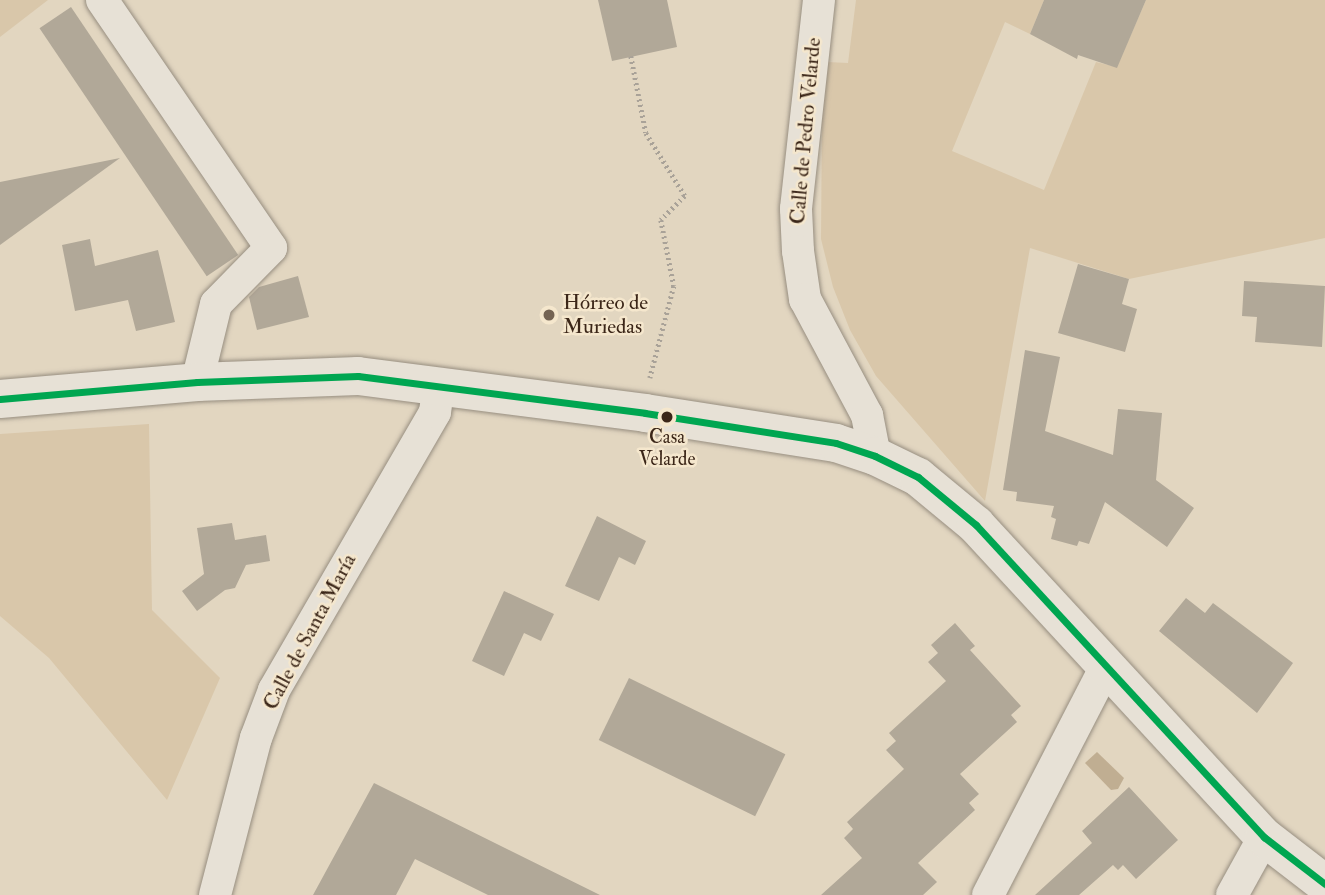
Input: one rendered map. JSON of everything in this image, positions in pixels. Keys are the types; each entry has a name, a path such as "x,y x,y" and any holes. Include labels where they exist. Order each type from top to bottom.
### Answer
{"street":[{"path":"102,0 271,248 216,304 197,382"},
{"name":"Calle de Pedro Velarde","path":"819,0 796,209 798,251 805,299 867,415 875,456"},
{"path":"0,399 197,382 358,376 439,384 645,413 836,443 875,456 948,499 1264,837 1325,884"},
{"name":"Calle de Santa María","path":"215,895 256,738 274,691 435,412 439,384"},
{"path":"988,895 1105,668"},
{"path":"1232,895 1264,837"}],"path":[{"path":"631,57 646,133 685,195 661,220 674,286 653,356 645,413"}],"shaded area":[{"path":"0,0 48,0 0,37"},
{"path":"856,0 1044,0 1030,34 1005,22 952,151 1044,190 1096,62 1117,67 1146,0 1325,0 1325,238 1129,279 1030,248 985,501 876,376 850,330 833,287 821,239 822,115 827,62 848,63"},
{"path":"149,424 152,610 220,678 167,800 49,658 0,616 0,434"},
{"path":"1097,752 1124,778 1118,789 1111,790 1085,763"}],"building":[{"path":"598,0 667,0 677,47 612,61"},
{"path":"1044,0 1146,0 1117,68 1078,55 1077,59 1030,34"},
{"path":"71,7 238,255 207,276 39,28"},
{"path":"120,158 0,245 0,182"},
{"path":"90,239 95,266 158,250 175,322 136,331 128,300 75,311 62,245"},
{"path":"1078,264 1129,279 1122,304 1137,309 1125,352 1058,333"},
{"path":"298,276 309,317 257,330 249,297 259,287"},
{"path":"1244,281 1325,286 1322,347 1255,342 1257,317 1242,316"},
{"path":"1025,350 1060,357 1045,431 1113,455 1118,409 1162,413 1156,480 1194,508 1167,547 1105,502 1089,544 1079,541 1077,546 1051,539 1056,519 1051,517 1054,506 1016,501 1017,492 1003,490"},
{"path":"597,516 646,541 635,565 619,557 599,601 565,586"},
{"path":"232,523 235,540 266,535 270,561 246,565 235,588 225,590 197,611 182,591 204,574 197,528"},
{"path":"504,591 554,614 541,641 524,633 504,676 472,661"},
{"path":"1186,598 1205,613 1213,603 1293,663 1257,713 1159,631"},
{"path":"955,623 975,646 970,650 1021,706 1011,715 1017,722 960,774 979,794 969,803 975,810 918,863 937,882 923,895 821,895 862,858 844,838 853,829 847,822 904,769 886,750 896,741 889,733 946,681 928,662 938,653 931,645"},
{"path":"629,678 785,754 755,816 599,740"},
{"path":"374,783 600,895 488,895 415,859 396,895 313,895"},
{"path":"1129,787 1178,840 1136,879 1123,865 1118,870 1113,865 1079,895 1035,895 1092,843 1082,831"}],"transit line":[{"path":"0,399 197,382 358,376 645,413 836,443 875,456 918,477 976,525 1264,837 1325,884"}],"place":[{"name":"Hórreo de Muriedas","path":"549,315"},
{"name":"Casa Velarde","path":"667,417"}]}
